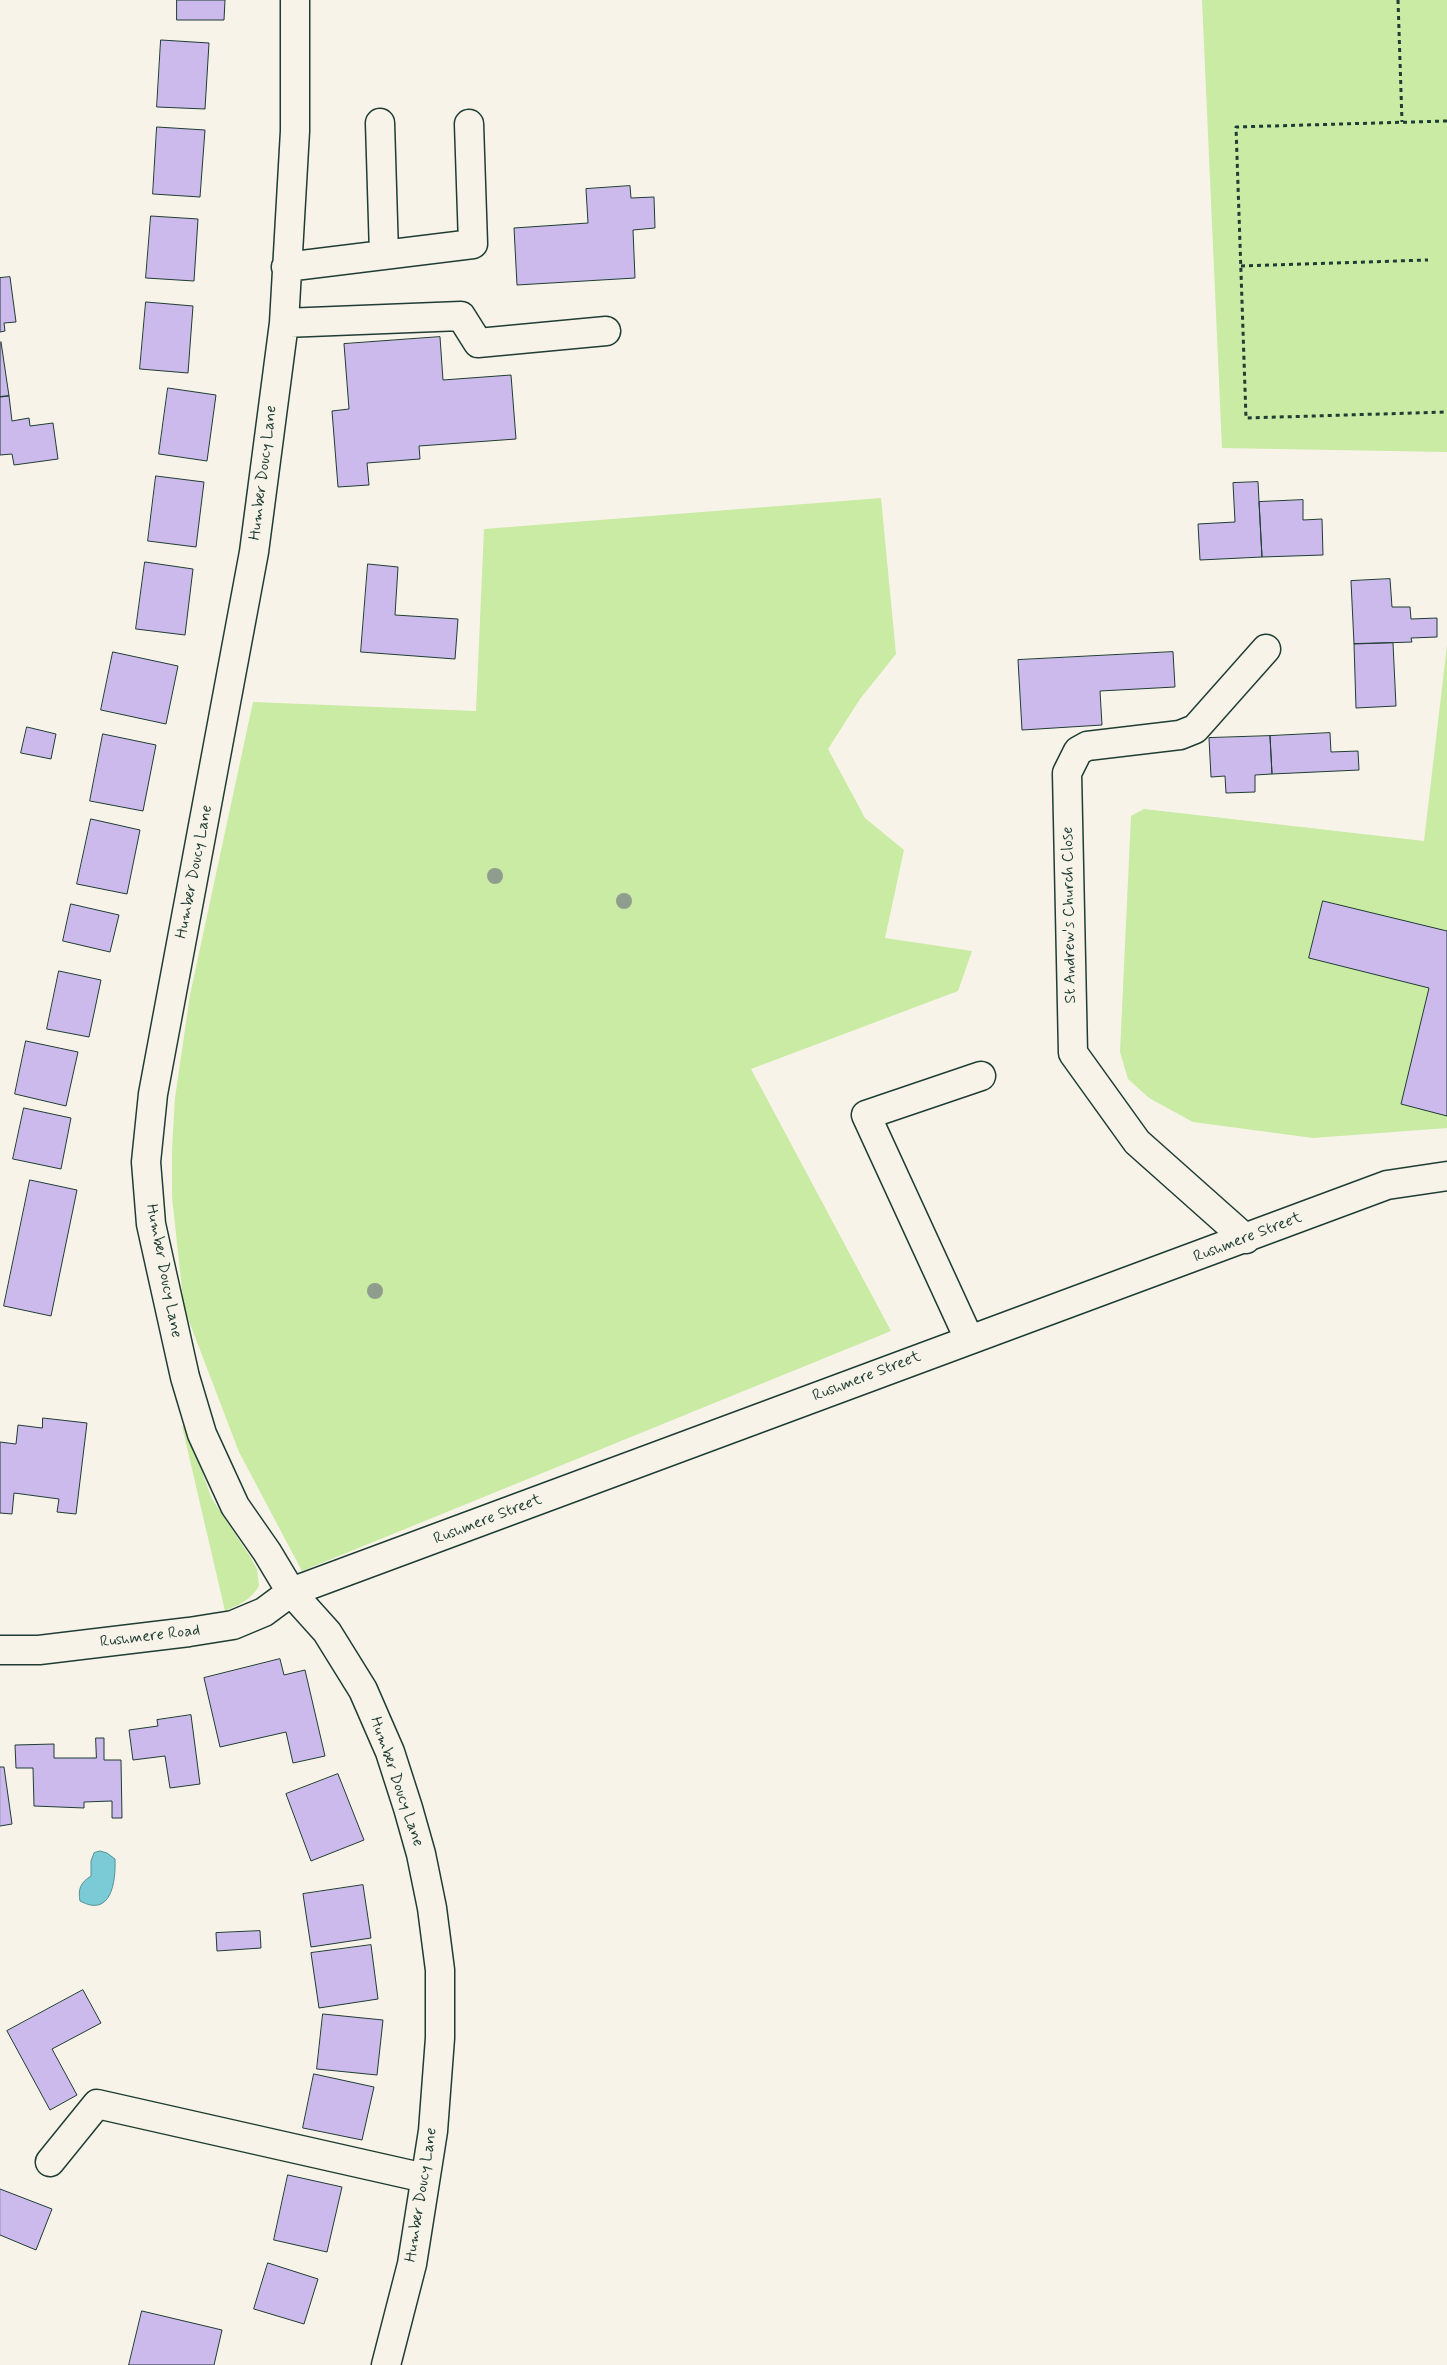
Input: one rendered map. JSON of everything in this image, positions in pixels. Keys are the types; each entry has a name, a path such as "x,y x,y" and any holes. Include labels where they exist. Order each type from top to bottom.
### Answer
{"street":[{"name":"Humber Doucy Lane","path":"295,0 295,131 284,323 254,552 153,1094 146,1162 151,1224 165,1296 184,1378 202,1434 235,1506 267,1552 291,1592 327,1632 363,1690 390,1752 421,1854 438,1941 440,2038 434,2122 412,2264 386,2365"},
{"path":"380,123 384,254"},
{"path":"286,267 473,244 469,124"},
{"path":"284,323 461,316 478,343 606,331"},
{"name":"St Andrew's Church Close","path":"1246,1239 1136,1142 1073,1053 1067,773 1078,751 1087,746 1180,735 1195,729 1266,649"},
{"path":"969,1339 866,1115 981,1076"},
{"name":"Rushmere Street","path":"291,1592 969,1339 1246,1239 1387,1185 1447,1176"},
{"name":"Rushmere Road","path":"0,1650 39,1650 233,1625 264,1612 291,1592"},
{"path":"50,2162 96,2104 425,2178"}],"path":[{"path":"1398,0 1402,122"},
{"path":"1447,120 1236,127 1246,418 1447,412"},
{"path":"1241,266 1428,260"}],"green space":[{"path":"1202,0 1447,0 1447,452 1222,448"},
{"path":"881,498 896,654 860,699 828,749 865,818 904,850 885,938 972,951 958,991 751,1069 891,1331 302,1571 239,1452 184,1308 172,1197 175,1098 190,995 253,702 476,711 484,529"},
{"path":"1447,645 1447,1128 1313,1138 1193,1122 1149,1098 1128,1079 1120,1052 1131,816 1144,809 1424,841"},
{"path":"182,1426 185,1427 212,1499 257,1569 259,1586 256,1591 245,1601 225,1611"}],"water":[{"path":"100,1851 107,1853 115,1859 113,1887 105,1901 99,1905 90,1905 80,1901 79,1893 84,1881 91,1876 91,1861 94,1853"}],"building":[{"path":"177,0 225,0 224,20 177,20"},
{"path":"161,40 209,43 205,109 157,107"},
{"path":"157,127 205,130 200,197 153,194"},
{"path":"630,186 631,198 654,197 655,228 633,230 635,278 517,285 514,228 588,223 586,189"},
{"path":"151,216 198,219 194,281 146,278"},
{"path":"10,277 16,322 4,323 5,331 0,332 0,278"},
{"path":"146,302 193,306 188,373 140,369"},
{"path":"440,337 443,380 511,375 516,439 419,446 420,459 367,463 369,485 338,487 332,411 349,409 344,344"},
{"path":"0,343 9,396 0,397"},
{"path":"168,388 216,395 207,461 159,454"},
{"path":"9,396 12,421 29,418 30,426 53,423 58,459 14,465 12,454 0,455 0,397"},
{"path":"156,476 204,482 196,547 148,541"},
{"path":"1258,482 1262,557 1200,560 1198,524 1235,522 1233,483"},
{"path":"1303,500 1303,520 1322,519 1323,555 1262,557 1259,502"},
{"path":"145,562 193,569 185,635 136,629"},
{"path":"368,564 398,567 395,615 458,619 455,659 361,652"},
{"path":"1390,579 1392,607 1410,607 1411,619 1437,618 1437,637 1411,638 1412,642 1354,644 1351,581"},
{"path":"1393,643 1396,706 1356,708 1354,644"},
{"path":"113,652 178,666 166,724 101,710"},
{"path":"1173,652 1175,687 1100,691 1102,725 1022,730 1018,660"},
{"path":"27,727 56,734 51,759 21,753"},
{"path":"1330,733 1331,752 1358,751 1359,770 1272,774 1270,736"},
{"path":"103,734 156,745 143,811 90,801"},
{"path":"1270,736 1272,774 1255,775 1255,792 1226,793 1225,776 1211,777 1209,738"},
{"path":"91,819 140,830 127,894 77,884"},
{"path":"1323,901 1447,931 1447,1116 1401,1104 1429,988 1309,958"},
{"path":"71,904 119,915 110,952 63,941"},
{"path":"59,971 101,980 89,1037 47,1029"},
{"path":"26,1041 78,1052 66,1106 15,1094"},
{"path":"24,1108 71,1118 61,1169 13,1159"},
{"path":"30,1180 77,1190 51,1316 4,1306"},
{"path":"43,1418 87,1423 76,1514 57,1512 59,1499 14,1493 12,1514 0,1513 0,1442 16,1444 18,1425 42,1428"},
{"path":"280,1659 284,1675 305,1670 325,1756 293,1763 286,1732 220,1747 204,1678"},
{"path":"191,1715 200,1784 170,1788 165,1756 133,1760 129,1730 158,1726 157,1720"},
{"path":"96,1738 104,1738 104,1760 121,1760 122,1818 112,1818 112,1801 84,1802 84,1808 34,1806 33,1768 16,1768 15,1745 54,1744 54,1758 96,1758"},
{"path":"0,1767 4,1767 12,1824 0,1826"},
{"path":"338,1774 364,1840 311,1861 286,1794"},
{"path":"363,1885 371,1938 311,1947 303,1894"},
{"path":"260,1931 261,1948 217,1951 216,1933"},
{"path":"371,1945 378,1999 319,2008 311,1953"},
{"path":"83,1990 101,2023 52,2049 77,2095 50,2110 7,2031"},
{"path":"323,2014 383,2020 377,2075 317,2069"},
{"path":"314,2074 374,2087 362,2140 303,2128"},
{"path":"288,2175 342,2187 327,2252 274,2240"},
{"path":"0,2189 52,2209 36,2250 0,2235"},
{"path":"268,2263 318,2279 304,2324 254,2309"},
{"path":"142,2311 222,2330 214,2365 129,2365"}]}
